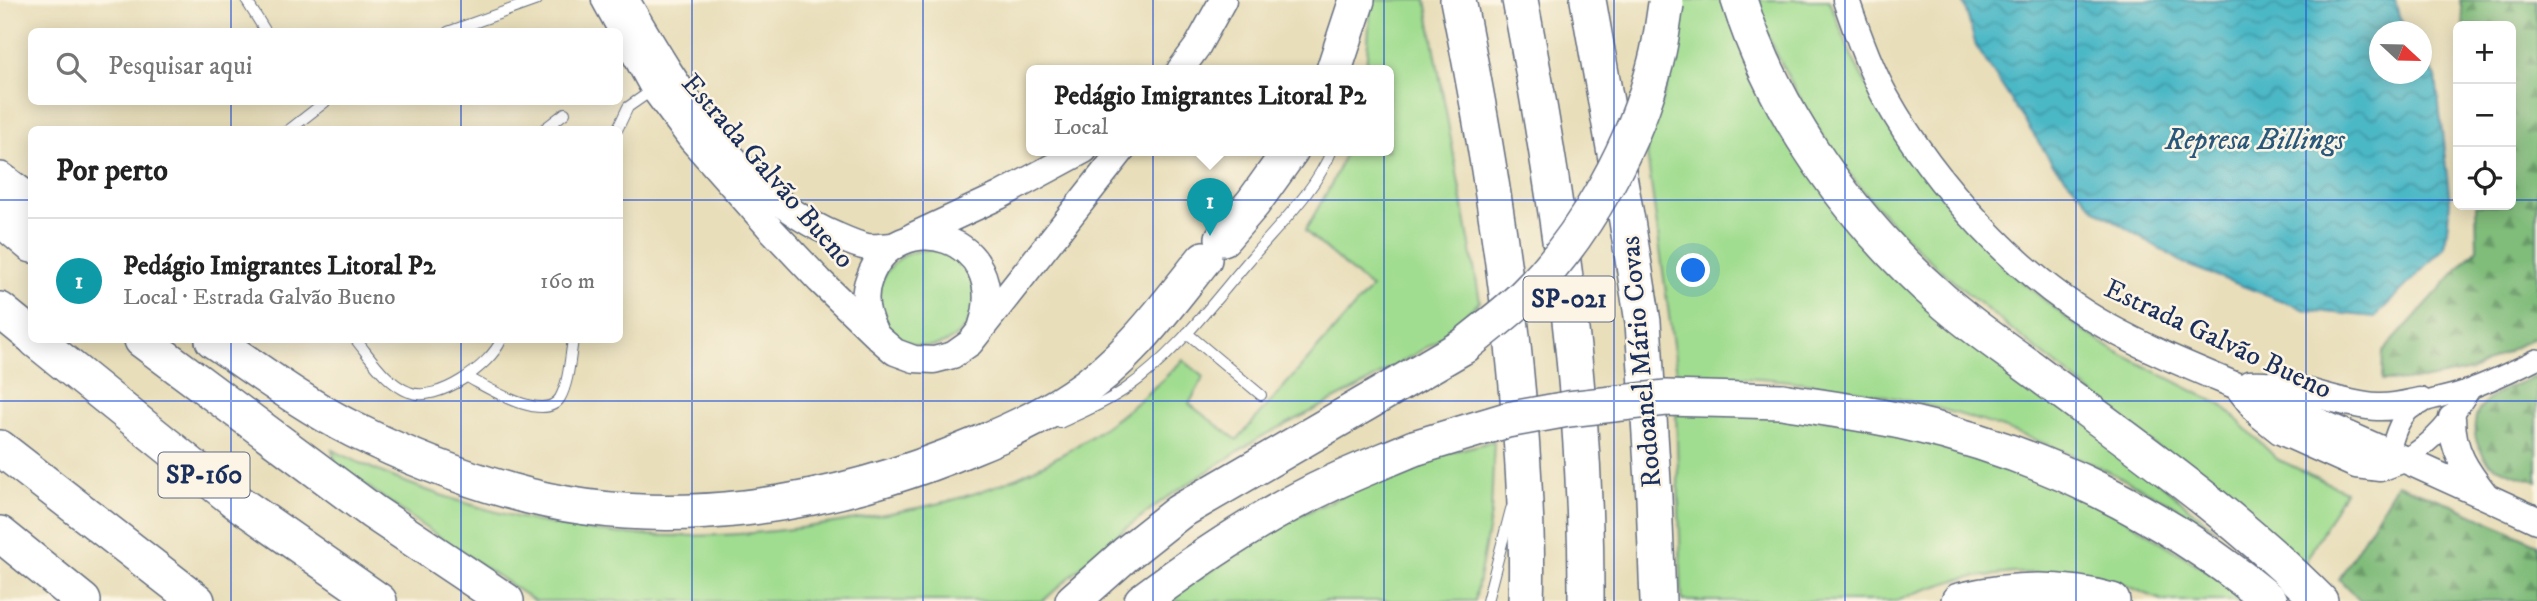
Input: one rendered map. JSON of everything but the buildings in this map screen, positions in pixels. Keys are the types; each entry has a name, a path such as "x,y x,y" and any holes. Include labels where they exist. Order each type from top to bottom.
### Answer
{"highway":[{"path":"1458,0 1479,106 1515,354 1527,517 1526,601"},
{"name":"SP-021","path":"1520,0 1553,183 1573,332 1587,518 1586,601"},
{"name":"Rodoanel Mário Covas","path":"1588,0 1628,221 1643,322 1658,601"},
{"path":"1739,0 1745,22 1776,90 1799,131 1861,216 1899,259 1943,302 2198,494 2289,569 2320,601"},
{"path":"1073,601 1179,512 1464,346 1525,296 1560,257 1612,177 1639,114 1656,62 1667,2"},
{"path":"1344,57 1357,3"},
{"path":"217,343 294,395 353,429 422,461 511,492 601,511 690,512 766,506 863,485 943,459 1035,418 1084,388 1112,366 1146,332 1253,203 1287,156"},
{"path":"0,180 28,201"},
{"path":"0,218 28,242"},
{"path":"0,310 28,333"},
{"name":"SP-160","path":"40,343 237,502 379,601"},
{"path":"146,343 373,512 506,601"},
{"path":"1142,601 1229,540 1280,510 1328,484 1414,448 1507,420 1568,409 1666,398 1782,401 1911,423 2002,449 2110,495 2189,541 2239,575 2270,601"},
{"path":"0,448 197,601"},
{"path":"0,534 83,601"},
{"path":"1959,601 2021,591 2054,592 2112,601"}],"main road":[{"name":"Estrada Galvão Bueno","path":"605,0 663,84 730,154 792,212 817,229 867,247 936,237 954,243 970,254 982,270 988,288 988,308 982,327"},
{"name":"Estrada Galvão Bueno","path":"626,0 663,84 692,140 820,281 895,352 914,359 934,360 953,355 970,343 1117,156"},
{"path":"1184,65 1223,0"},
{"name":"Estrada Galvão Bueno","path":"1846,0 1858,35 1886,97 1931,166 1975,220 2036,278 2106,326 2148,348 2237,385"},
{"name":"Estrada Galvão Bueno","path":"877,336 869,322 865,304 866,286 872,269 883,254 943,220 999,196 1073,156"},
{"path":"2237,385 2276,384 2376,407 2420,401"},
{"path":"2237,385 2267,422 2356,466 2380,468 2397,456 2537,520"},
{"path":"2452,418 2453,441 2458,457 2487,497"}],"street":[{"path":"2397,456 2402,419 2420,401 2471,389 2537,359"},
{"path":"2397,456 2430,442 2452,418 2471,389"}],"lane":[{"path":"246,0 264,28"},
{"path":"459,28 537,0"},
{"path":"619,126 628,107 663,84"},
{"path":"293,126 315,105"},
{"path":"548,126 565,113"},
{"path":"1045,430 1100,405 1128,388 1159,363 1307,193 1329,156"},
{"path":"1187,334 1261,394"},
{"path":"359,343 387,377 412,394 430,394 467,377 494,352 499,343"},
{"path":"467,377 515,401 548,408 560,398 572,343"},
{"path":"943,459 1008,444"},
{"path":"1487,601 1523,465"}],"green space":[{"path":"1371,0 1426,0 1480,301 1442,338 1361,386 1259,438 1163,500 1117,535 1043,601 535,601 336,464 332,450 398,479 463,503 527,520 591,530 656,536 722,535 791,529 933,505 989,489 1020,476 1107,426 1159,384 1183,360 1204,377 1189,404 1237,440 1371,288 1305,231 1332,183 1343,156 1394,156 1394,65 1366,65"},
{"path":"1680,0 1723,0 1778,118 2062,401 2217,531 2153,494 2088,462 2024,436 1958,414 1891,397 1822,385 1751,377 1677,374 1646,147 1667,86"},
{"path":"1751,0 1829,0 1852,57 1871,93 2003,266 2075,325 2113,350 2223,406 2277,459 2345,491 2301,570 2106,405 1966,292 1888,219 1846,170 1815,124 1787,75"},
{"path":"2460,0 2537,0 2537,336 2472,370 2422,380 2382,381 2383,352 2477,248 2476,210 2516,210 2516,21 2463,21"},
{"path":"927,250 945,254 961,264 971,280 975,298 971,316 961,332 945,342 927,346 909,342 893,332 883,316 879,298 883,280 893,264 909,254"},
{"path":"2537,376 2537,482 2490,463 2477,441 2475,421 2485,403 2494,396"},
{"path":"1676,411 1758,412 1885,426 2085,493 2254,601 2164,601 2122,584 2066,573 2013,573 1959,579 1896,601 1682,601"},
{"path":"1494,441 1491,514 1475,601 1164,601 1286,522 1419,460"},
{"path":"2397,484 2446,502 2537,544 2537,601 2360,601 2339,579"}],"water":[{"name":"Represa Billings","path":"1963,0 2395,0 2402,21 2369,21 2369,84 2432,84 2432,70 2436,77 2450,202 2445,247 2375,317 2306,310 2187,265 2096,210 2052,163 1976,46"}],"place":[{"name":"Pedágio Imigrantes Litoral P2","path":"1210,236"}]}
